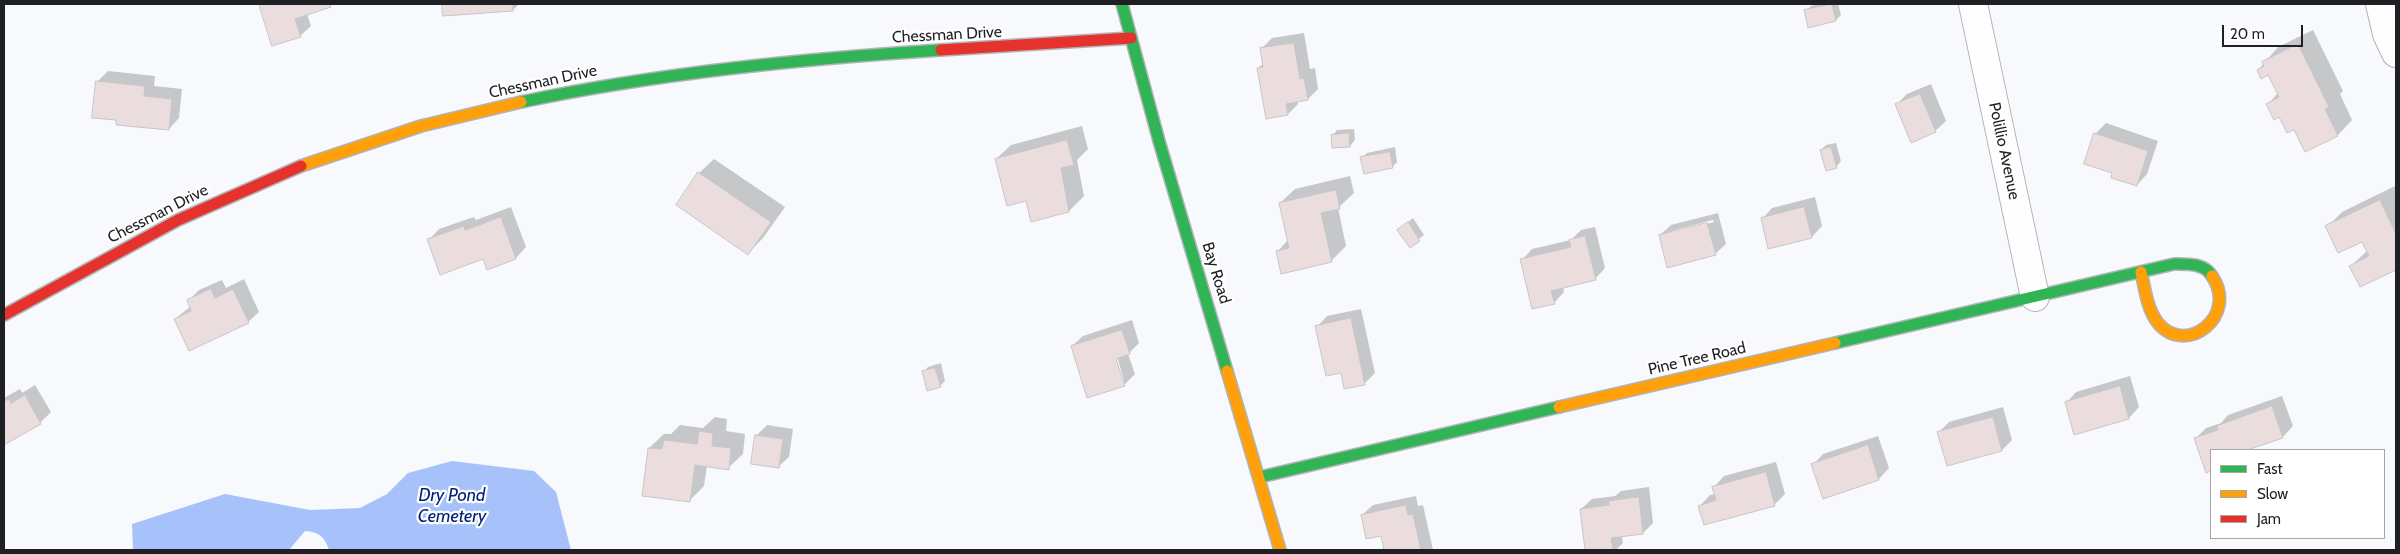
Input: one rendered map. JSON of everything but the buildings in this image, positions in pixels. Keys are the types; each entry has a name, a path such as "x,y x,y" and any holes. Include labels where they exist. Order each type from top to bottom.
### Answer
{"street":[{"name":"Bay Road","path":"1122,4 1280,550"},
{"name":"Polillio Avenue","path":"1973,4 2035,297"},
{"path":"2380,4 2387,34 2396,53"},
{"name":"Chessman Drive","path":"4,315 154,232 267,179 356,146 463,115 575,90 683,73 904,53 1131,38"},
{"name":"Pine Tree Road","path":"1260,477 2141,272 2182,263 2204,268 2215,278 2221,292 2218,314 2209,326 2196,333 2181,335 2166,330 2152,313 2141,272"}],"water":[{"name":"Dry Pond Cemetery","path":"452,461 534,471 556,492 571,550 329,550 321,536 305,531 289,550 133,550 132,524 225,494 310,510 360,508 387,494 408,473"}],"traffic: fast":[{"path":"1122,4 1159,141 1227,371"},
{"path":"521,102 625,83 730,68 941,50"},
{"path":"1835,343 2174,264 2200,266 2212,276"},
{"path":"1260,477 1559,407"}],"traffic: slow":[{"path":"301,166 421,126 521,102"},
{"path":"2141,272 2147,299 2154,317 2169,332 2182,336 2195,334 2206,327 2214,317 2219,305 2219,291 2212,276"},
{"path":"1559,407 1835,343"},
{"path":"1227,371 1280,550"}],"traffic: jam":[{"path":"941,50 1131,38"},
{"path":"4,315 178,220 301,166"}]}
